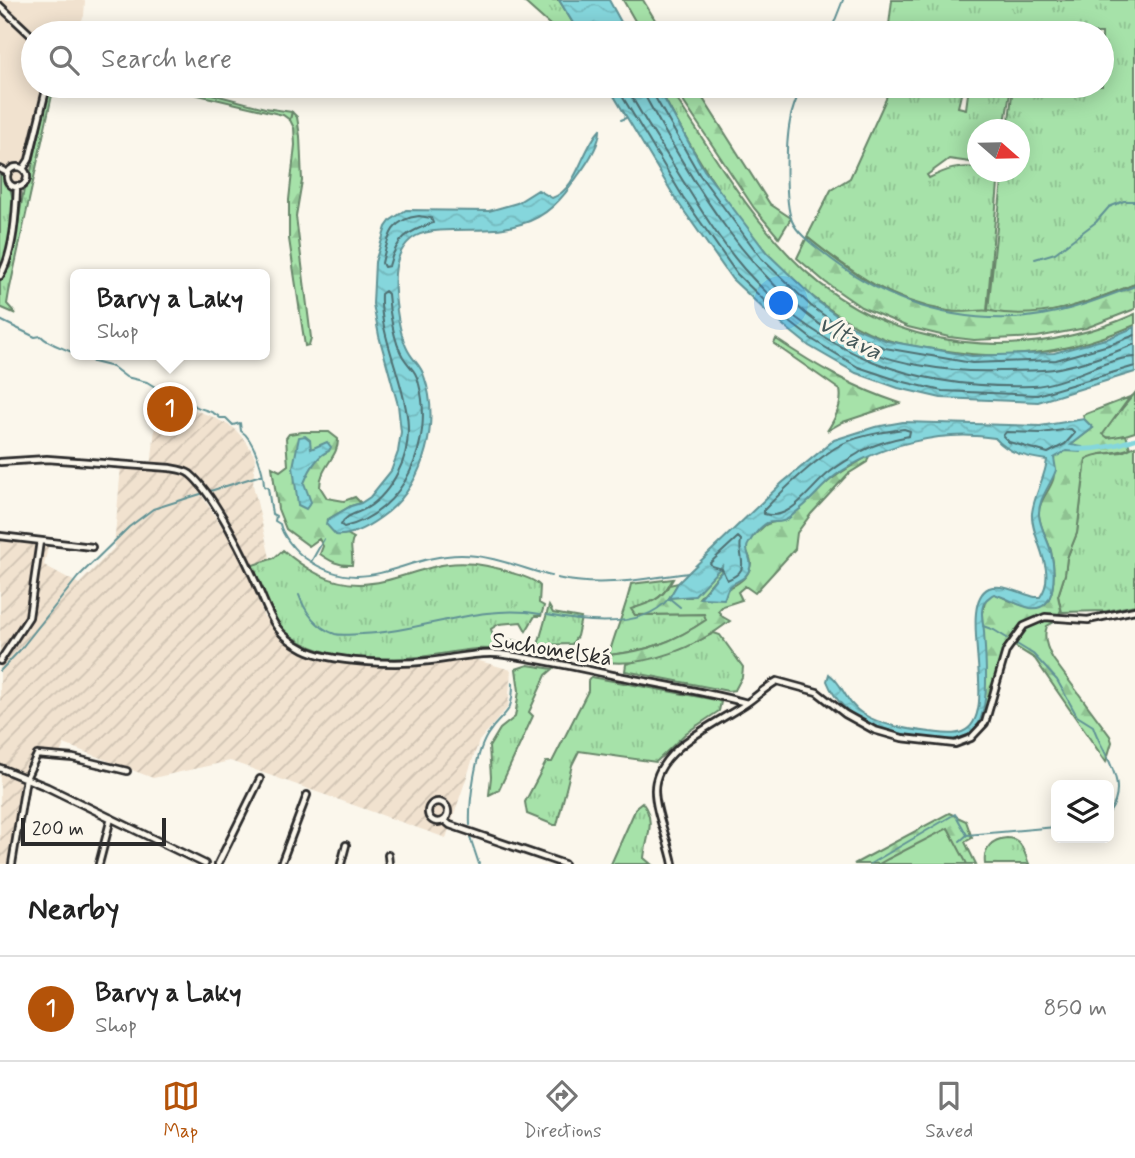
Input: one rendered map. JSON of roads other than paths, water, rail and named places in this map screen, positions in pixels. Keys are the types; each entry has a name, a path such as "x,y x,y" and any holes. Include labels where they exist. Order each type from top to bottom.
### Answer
{"street":[{"path":"0,6 21,26"},
{"path":"23,169 12,168 8,173 10,184 17,186 26,180 23,169 29,160 44,98"},
{"path":"0,169 8,173"},
{"path":"0,276 6,263 16,219 17,186"},
{"name":"Suchomelská","path":"0,461 47,459 170,468 188,473 205,493 232,536 260,592 268,615 282,635 303,649 326,658 399,662 483,654 504,655 747,703"},
{"path":"0,536 92,547"},
{"path":"0,661 29,617 40,541"},
{"path":"673,864 655,789 665,762 701,730 747,703 777,681 817,692 845,714 874,730 902,738 955,744 971,738 985,723 1006,651 1024,626 1045,617 1088,620 1135,610"},
{"path":"12,864 26,778 37,755 73,758 127,771"},
{"path":"0,768 205,864"},
{"path":"218,864 260,779"},
{"path":"281,864 307,795"},
{"path":"444,820 449,812 447,806 442,802 432,804 428,809 429,816 434,821 444,820 450,825 564,864"},
{"path":"99,864 111,818"},
{"path":"341,864 346,845"},
{"path":"388,855 389,864"}],"water":[{"path":"559,0 609,0 620,21 572,21"},
{"name":"Vltava","path":"615,98 664,98 704,170 767,253 816,300 849,325 887,341 972,356 1054,353 1109,338 1135,327 1135,372 1038,402 941,398 898,388 856,373 809,346 732,279 677,201"},
{"path":"600,130 595,148 581,172 560,199 539,217 502,229 423,233 412,238 403,248 396,266 396,298 402,336 423,373 429,393 426,449 411,484 388,512 357,532 336,535 326,524 327,520 370,497 391,471 398,452 401,432 398,405 373,304 375,262 386,227 406,210 489,211 517,203 538,190 552,198 568,186"},
{"path":"1084,419 1093,428 1071,445 1082,447 1080,452 1066,451 1054,458 1056,470 1039,509 1052,559 1050,597 1039,607 1030,608 994,594 986,600 982,615 986,673 984,705 975,730 966,737 950,740 918,737 864,722 845,708 834,695 827,681 829,674 857,709 887,724 950,734 962,732 973,722 979,705 976,615 979,598 989,588 994,587 1040,597 1045,587 1045,566 1032,513 1047,460 1012,451 995,438 975,436 933,438 891,448 853,464 836,475 786,520 769,522 762,527 747,546 751,564 748,573 730,586 724,599 700,598 721,572 722,566 694,596 669,598 688,573 782,483 834,440 875,427 903,422 1040,426"},
{"path":"305,436 310,440 311,449 327,442 331,447 314,464 304,483 311,502 306,509 298,505 293,467 299,437"}],"waterway":[{"path":"835,21 843,0"},
{"path":"797,98 789,131 786,172 792,221 809,241 864,281 887,293 935,310 986,318 1044,315 1135,286"},
{"path":"621,120 626,118"},
{"path":"1035,259 1055,253 1096,222 1109,207 1124,201 1135,201"},
{"path":"0,320 35,337 41,336 70,351"},
{"path":"91,360 113,367 126,377 147,382 168,395 186,399 220,418 226,418 233,425 240,423 241,431 250,440 257,456 264,486 268,488 272,514 276,516 275,521 280,524 286,538 297,551 326,570 365,576 420,561 461,555 495,560 551,576"},
{"path":"1074,449 1105,447 1135,439"},
{"path":"0,671 78,577 129,527 153,509 261,475"},
{"path":"311,562 324,539"},
{"path":"557,578 606,582 688,573"},
{"path":"299,595 317,624 341,635 384,632 496,612 540,614"},
{"path":"547,615 577,620 612,621 644,615 669,598 680,607"},
{"path":"983,626 1007,638"},
{"path":"1015,643 1033,654 1057,680 1077,716 1093,726 1116,780 1114,804"},
{"path":"470,825 476,765 483,742 509,708 513,683"},
{"path":"870,864 955,814 967,835 1051,827"},
{"path":"960,841 967,835"},
{"path":"470,837 479,864"}],"place":[{"name":"Barvy a Laky","path":"170,409"}]}
